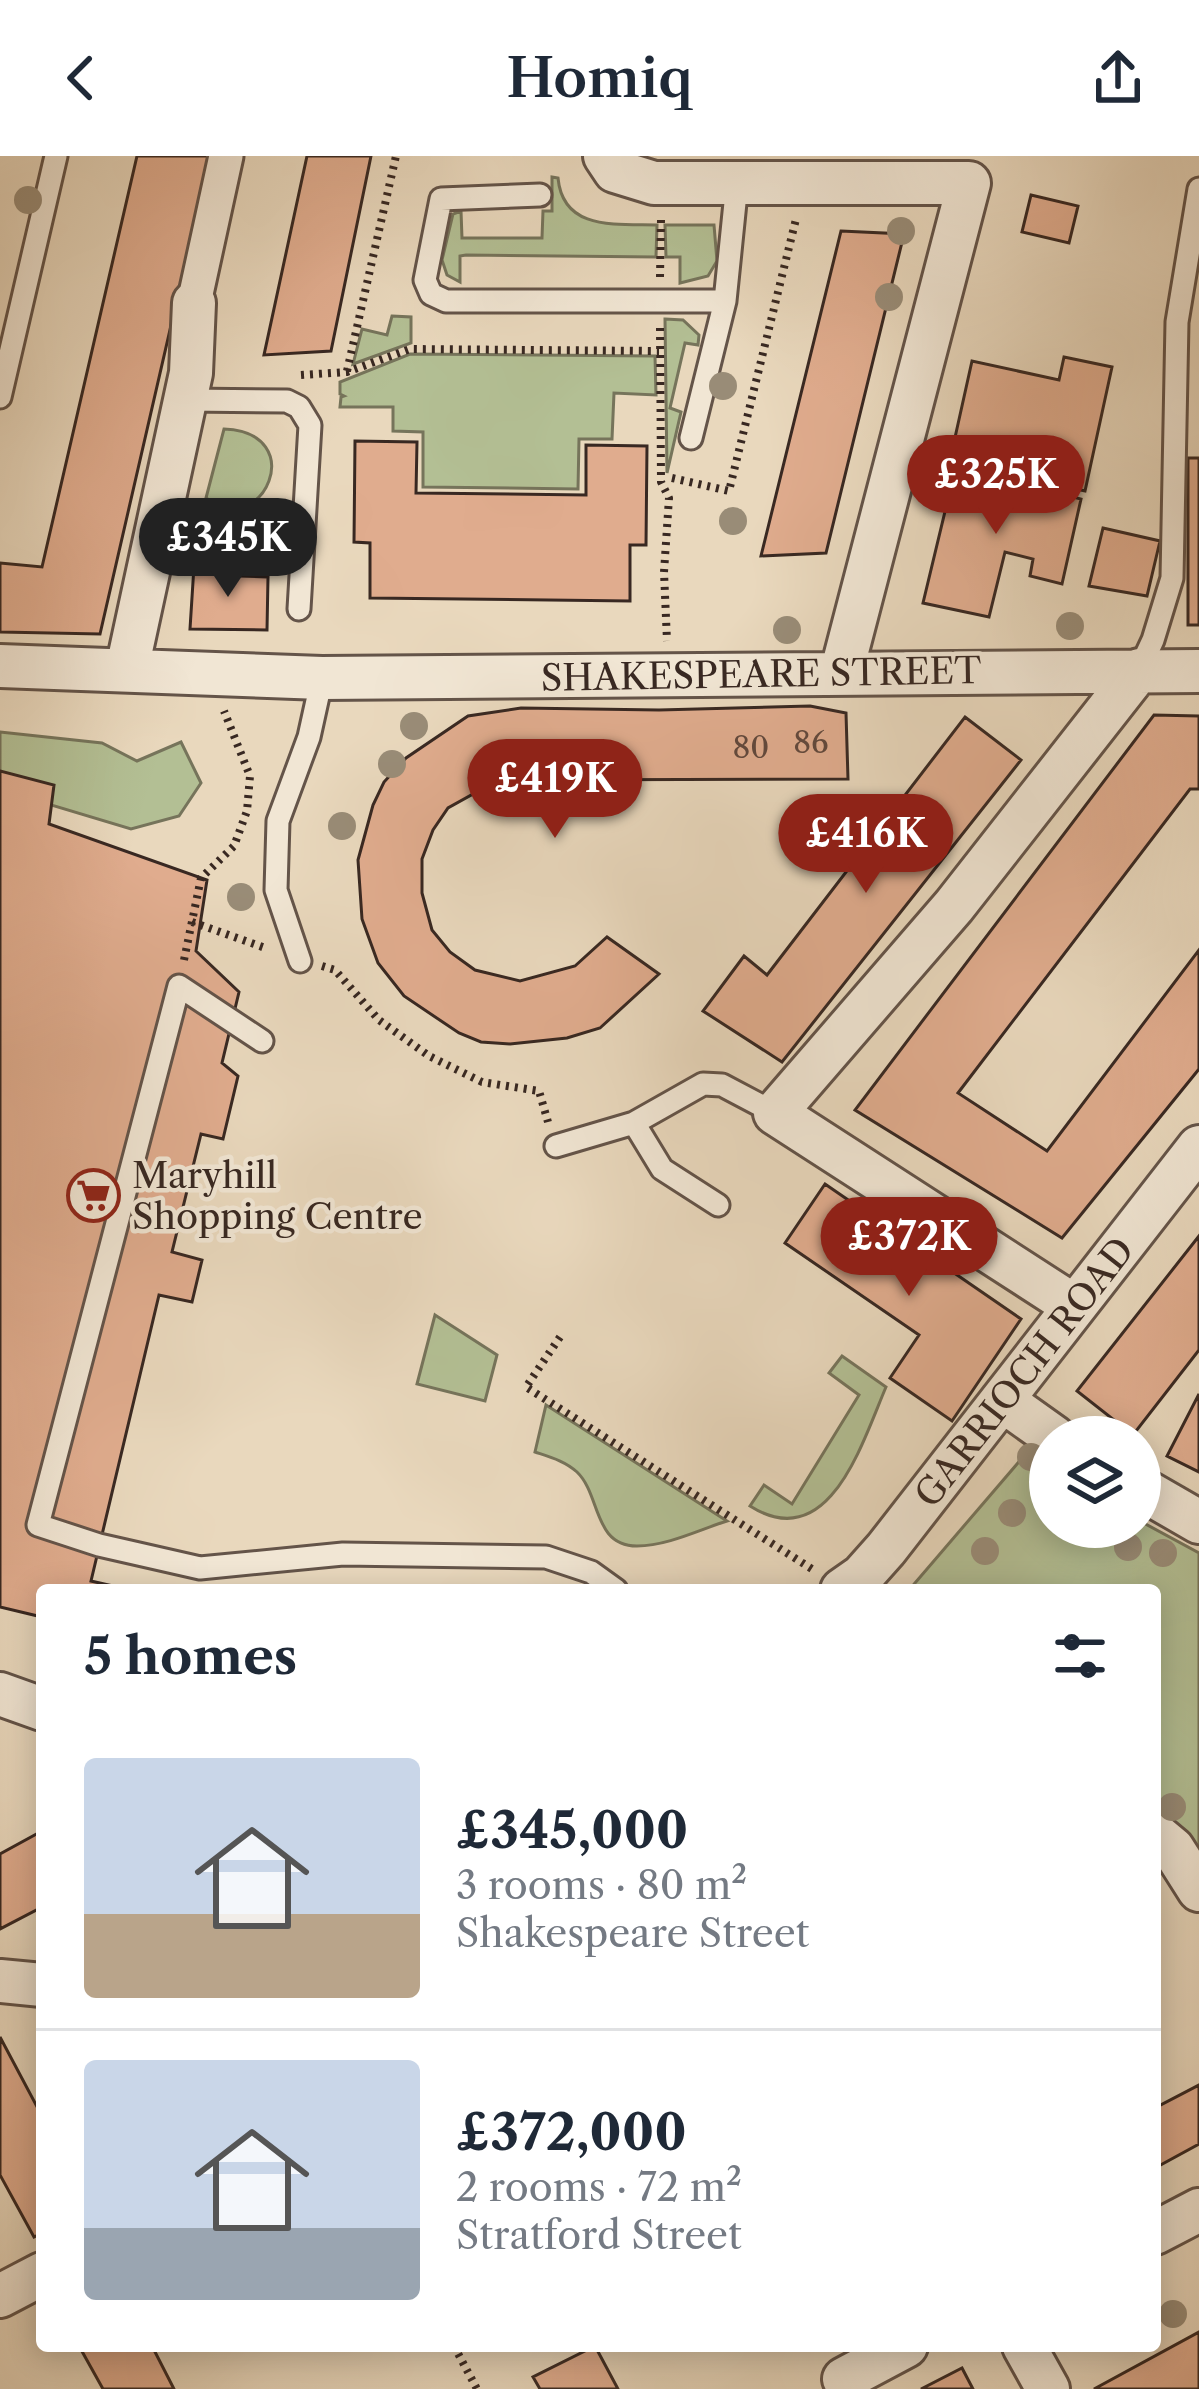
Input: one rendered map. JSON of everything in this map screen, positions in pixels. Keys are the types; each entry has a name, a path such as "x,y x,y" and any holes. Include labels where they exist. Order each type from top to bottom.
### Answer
{"street":[{"path":"127,669 186,400 194,302 226,156"},
{"path":"610,164 654,183 969,183 841,674"},
{"name":"SHAKESPEARE STREET","path":"0,666 322,679 1199,671"},
{"path":"1074,1306 776,1114 954,906 1139,670"},
{"name":"GARRIOCH ROAD","path":"857,1584 1199,1147"},
{"path":"1002,1400 1029,1419"},
{"path":"1161,1500 1199,1522"},
{"path":"0,1694 36,1707"},
{"path":"1164,1842 1199,1890"},
{"path":"0,1981 36,1984"},
{"path":"1161,2230 1199,2210"},
{"path":"844,2378 894,2352"},
{"path":"1027,2352 1048,2389"}],"lane":[{"path":"0,397 56,156"},
{"path":"691,438 724,301 737,182"},
{"path":"1139,670 1172,578 1177,322 1199,189"},
{"path":"540,195 441,199 425,280 431,294 446,301 724,301"},
{"path":"186,400 286,401 299,407 310,425 299,609"},
{"path":"300,961 276,890 278,821 309,737 322,679"},
{"path":"262,1041 179,986 38,1525 99,1545 200,1568 343,1554 546,1557 591,1572 608,1584"},
{"path":"556,1146 634,1123 703,1084 722,1085 776,1114"},
{"path":"634,1123 662,1169 718,1205"}],"path":[{"path":"346,372 396,156"},
{"path":"672,478 729,491 806,183"},
{"path":"282,375 346,372 410,349 660,351"},
{"path":"179,986 201,878 234,846 248,811 250,776 205,671"},
{"path":"192,922 335,970 380,1019 428,1056 482,1082 539,1090 556,1146"},
{"path":"560,1336 526,1388 852,1584"},
{"path":"457,2352 477,2389"}],"green space":[{"path":"552,177 558,178 562,195 581,216 609,224 657,225 656,257 466,255 460,256 460,282 447,275 442,260 453,214 461,211 462,238 542,238 543,211 552,211"},
{"path":"665,225 714,225 717,261 708,276 680,283 680,257 666,257"},
{"path":"392,316 411,317 411,343 353,364 362,329 387,335"},
{"path":"665,319 683,320 699,335 698,345 685,343 670,408 681,412 667,473"},
{"path":"410,354 655,356 656,395 614,393 612,439 579,439 578,489 423,487 423,432 393,431 393,407 340,407 344,396 340,382"},
{"path":"224,429 250,435 266,447 271,463 269,481 260,496 245,506 227,508 206,498"},
{"path":"0,732 102,743 137,761 181,742 201,783 179,816 131,829 51,805 0,771"},
{"path":"435,1315 497,1355 485,1401 417,1384"},
{"path":"842,1356 886,1387 839,1486 821,1505 801,1516 778,1518 750,1506 764,1485 792,1504 859,1395 829,1373"},
{"path":"546,1405 727,1521 648,1545 623,1544 612,1538 577,1472 535,1452"},
{"path":"1023,1457 1029,1460 1029,1548 1161,1548 1161,1532 1199,1553 1199,1861 1161,1828 1161,1584 914,1584"}],"building":[{"path":"137,156 210,156 100,634 0,632 0,563 42,567"},
{"path":"307,156 371,156 331,351 264,355"},
{"path":"1031,195 1078,206 1069,243 1022,232"},
{"path":"841,231 904,234 826,553 761,556"},
{"path":"1064,357 1112,367 1085,491 1021,477 1025,458 954,442 972,361 1059,380"},
{"path":"355,441 417,442 416,493 586,495 586,445 647,446 646,545 630,545 630,601 370,598 370,543 354,542"},
{"path":"1188,458 1199,458 1199,625 1188,625"},
{"path":"946,464 1081,499 1062,584 1030,576 1033,559 1005,552 989,617 923,603 948,499 939,496"},
{"path":"1103,528 1160,541 1147,596 1089,586"},
{"path":"194,566 242,567 241,576 268,577 267,630 190,629"},
{"path":"810,706 846,713 848,779 520,780 484,788 448,808 433,830 422,859 422,893 432,930 450,952 475,970 520,981 575,966 607,937 659,974 600,1028 567,1038 481,1042 404,996 378,963 362,919 358,860 373,805 384,782 406,758 468,716 521,708"},
{"path":"1154,715 1199,716 1199,789 1190,789 958,1093 1047,1151 1199,950 1199,1069 1062,1238 855,1110"},
{"path":"965,717 1021,760 782,1062 703,1011 744,956 767,975"},
{"name":"Maryhill Shopping Centre","path":"0,771 54,785 49,824 207,880 196,951 239,992 222,1063 238,1076 223,1139 201,1134 172,1252 202,1260 192,1302 159,1295 91,1581 104,1584 36,1584 36,1616 0,1607"},
{"path":"825,1184 1021,1319 952,1421 890,1378 919,1335 785,1243"},
{"path":"1199,1236 1199,1350 1148,1416 1109,1416 1077,1391"},
{"path":"1199,1394 1199,1472 1167,1456"},
{"path":"36,1834 36,1910 0,1929 0,1854"},
{"path":"0,2037 36,2105 36,2236 0,2175"},
{"path":"1199,2085 1199,2144 1161,2165 1161,2105"},
{"path":"1199,2332 1199,2389 1094,2389"},
{"path":"82,2352 155,2352 174,2389 103,2389"},
{"path":"583,2352 598,2352 618,2389 540,2389 533,2377"},
{"path":"962,2368 973,2389 921,2389"}],"place":[{"name":"Maryhill Shopping Centre","path":"93,1196"}]}
